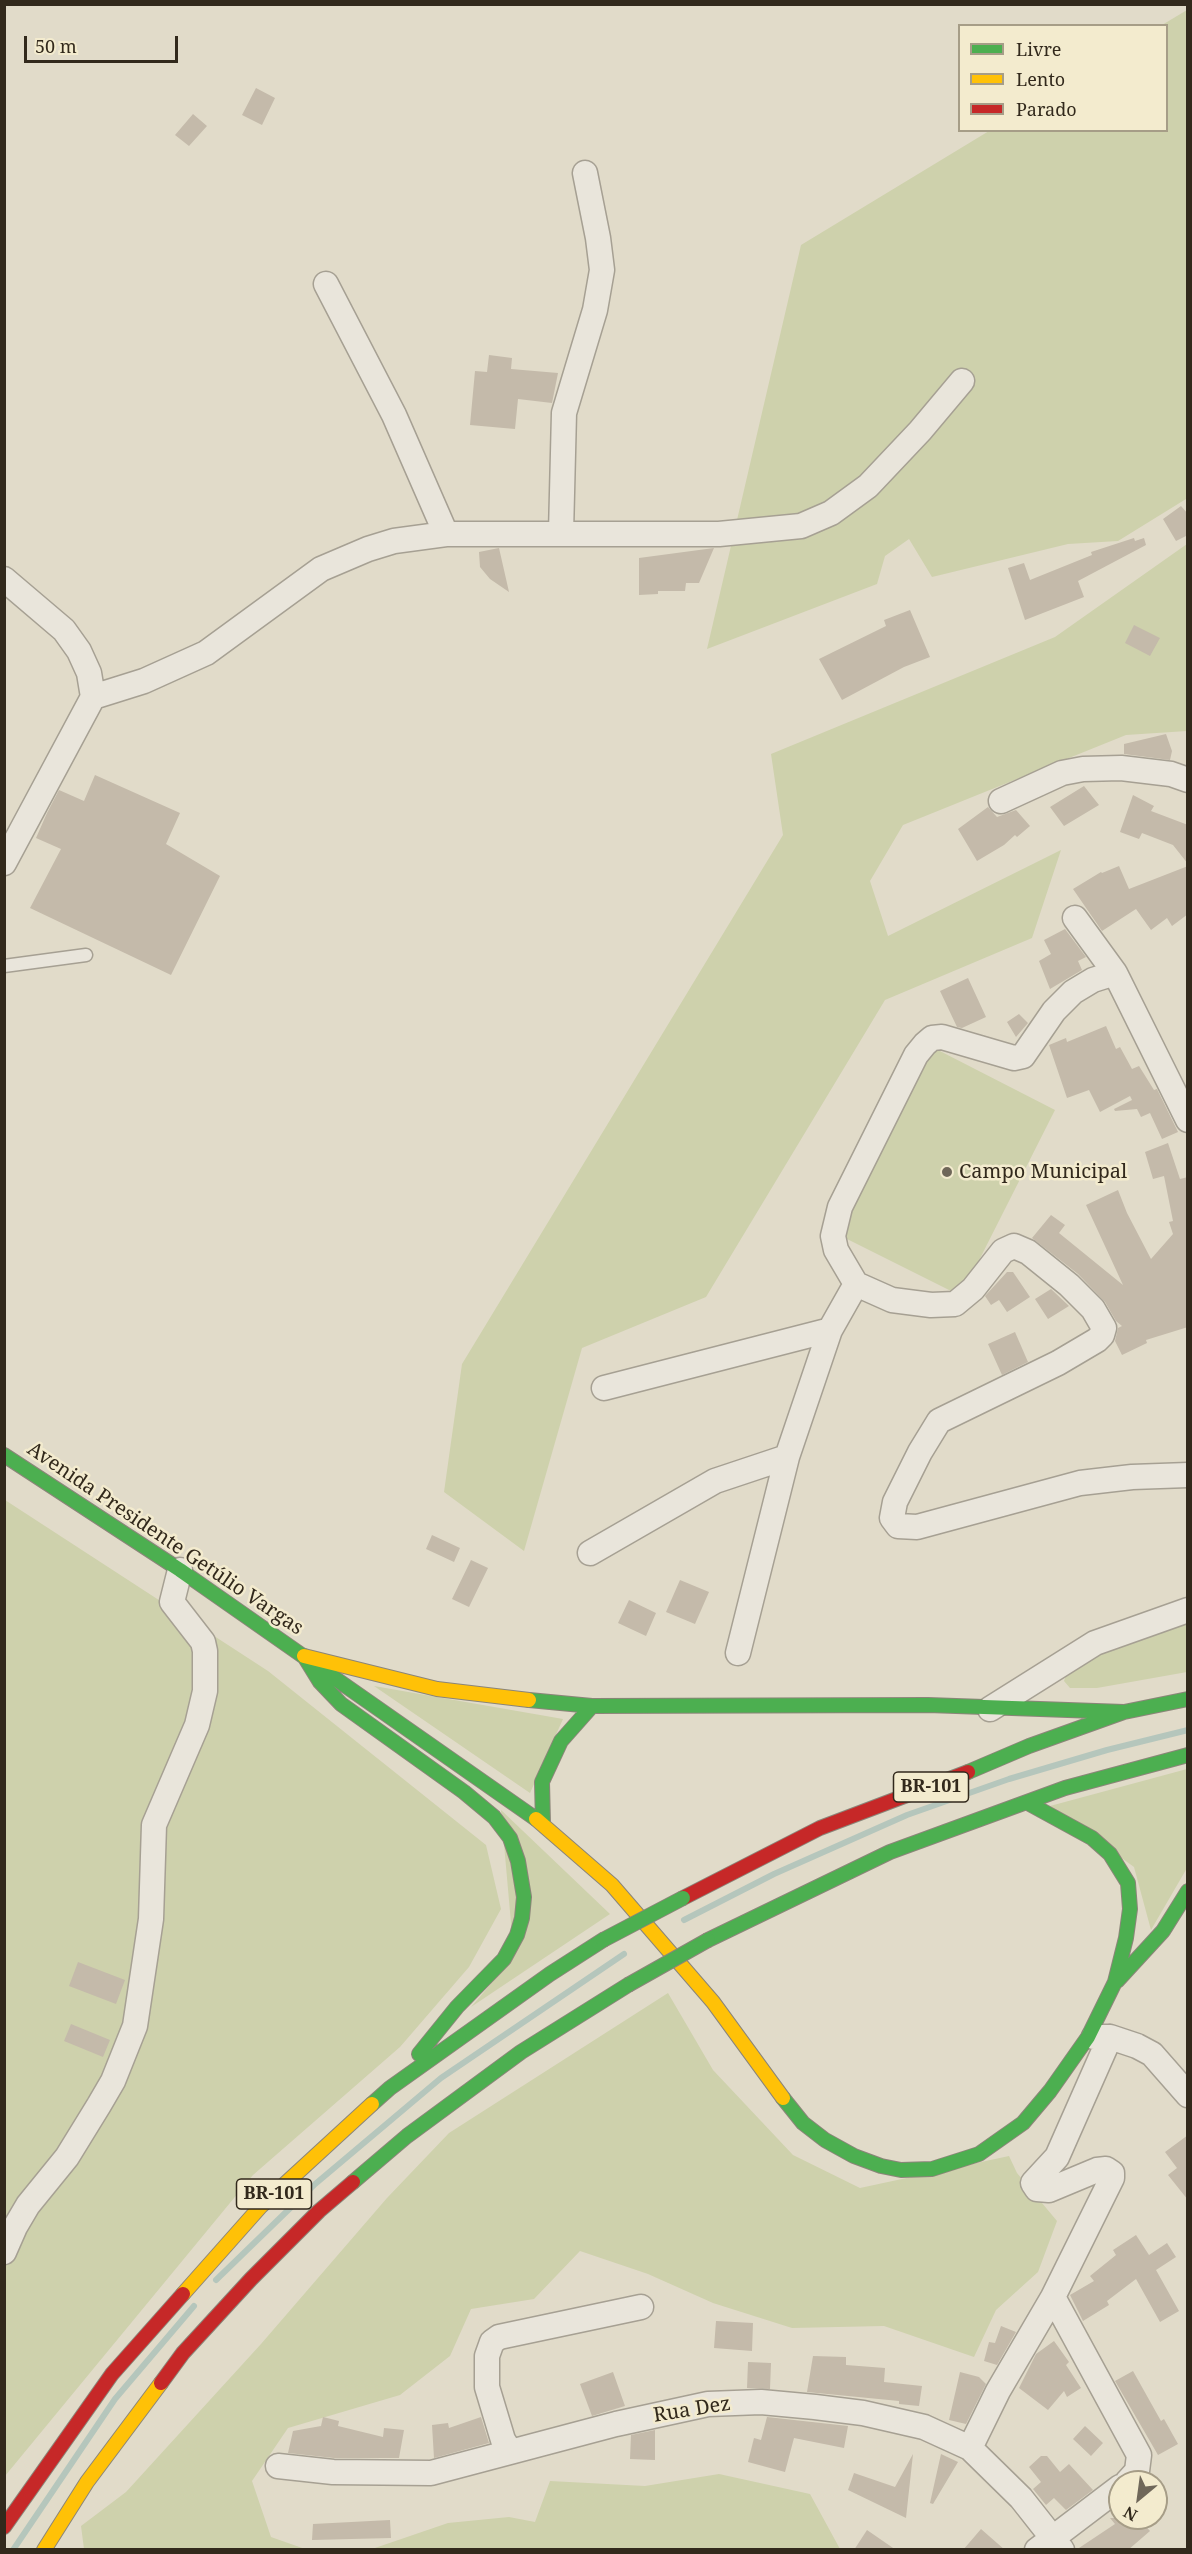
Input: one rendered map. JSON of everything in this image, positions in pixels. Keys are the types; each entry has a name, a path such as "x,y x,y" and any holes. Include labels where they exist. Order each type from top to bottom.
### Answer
{"main road":[{"name":"Avenida Presidente Getúlio Vargas","path":"4,1455 180,1570 543,1824 612,1886 698,1984 759,2068 803,2123 825,2140 854,2156 901,2170 932,2169 979,2154 1023,2123 1099,2037 1115,1982"},
{"path":"304,1656 437,1689 509,1699 592,1706 928,1705 1124,1712"},
{"path":"304,1656 320,1682 341,1704 464,1792 494,1817 510,1838 520,1871 524,1897 522,1918 517,1935 504,1959 434,2034 399,2081"},
{"name":"BR-101","path":"4,2527 112,2374 261,2206 330,2140 399,2081 550,1974 603,1940 820,1828 943,1783 1029,1746 1124,1712 1188,1699"},
{"path":"543,1824 542,1782 561,1741 592,1706"},
{"name":"BR-101","path":"44,2550 87,2482 183,2353 251,2279 320,2211 426,2122 521,2052 628,1984 708,1940 890,1852 1065,1788 1188,1755"},
{"path":"1028,1803 1092,1838 1110,1854 1128,1883 1130,1909 1126,1938 1115,1982"},
{"path":"1115,1982 1163,1930 1188,1891"}],"street":[{"path":"561,533 564,413 595,310 602,270 585,172"},
{"path":"326,284 394,415 446,534"},
{"path":"93,697 144,681 206,653 321,569 368,549 394,541 446,534 719,534 801,526 831,513 868,486 920,431 962,381"},
{"path":"4,579 64,630 79,651 89,673 93,697 4,863"},
{"path":"1001,801 1062,773 1083,769 1121,768 1171,774 1188,780"},
{"path":"1075,918 1115,973 1188,1120"},
{"path":"1115,973 1093,980 1073,992 1054,1011 1028,1053 1020,1058 942,1037 932,1038 925,1044 916,1055 840,1207 833,1236 836,1250 848,1275 856,1284 892,1300 931,1305 955,1304 973,1289 1003,1251 1014,1246 1028,1252 1069,1285 1093,1309 1104,1328 1097,1340 1058,1363 939,1421 920,1452 895,1502 892,1518 898,1526 917,1527 1080,1483 1131,1477 1188,1475"},
{"path":"738,1653 787,1457 830,1330 856,1284"},
{"path":"604,1388 830,1330"},
{"path":"590,1553 715,1481 787,1457"},
{"path":"4,2253 28,2205 67,2157 94,2114 113,2081 135,2026 151,1919 154,1825 197,1725 205,1691 203,1642 172,1602 180,1570"},
{"path":"990,1709 1095,1643 1188,1610"},
{"path":"970,2448 998,2391 1053,2297 1112,2178 1109,2170 1097,2170 1049,2190 1037,2189 1033,2183 1057,2157 1099,2037 1137,2046 1152,2055 1188,2095"},
{"path":"1053,2297 1095,2377 1132,2440 1139,2455 1137,2470"},
{"path":"510,2451 504,2440 487,2387 487,2356 492,2342 499,2337 641,2307"},
{"name":"Rua Dez","path":"278,2466 333,2472 431,2474 510,2451 708,2404 753,2402 863,2413 924,2427 970,2448 1021,2498 1050,2545"},
{"path":"1050,2545 1108,2497"}],"lane":[{"path":"4,966 86,955"}],"green space":[{"path":"1187,10 1187,501 1186,499 1118,541 1068,544 932,577 909,539 885,556 877,584 707,649 801,245 987,132 1168,132 1168,24 1164,24"},
{"path":"1187,544 1187,731 1126,735 903,825 870,881 888,936 1061,850 1032,938 885,1000 706,1297 582,1348 524,1551 444,1492 462,1364 783,835 771,754 1055,637"},
{"name":"Campo Municipal","path":"934,1048 1055,1110 961,1296 839,1235"},
{"path":"5,1500 268,1671 486,1845 501,1909 469,1967 400,2047 253,2175 5,2476"},
{"path":"1187,1622 1187,1672 1097,1688 1070,1688 1064,1681 1067,1672 1098,1652"},
{"path":"374,1686 563,1719 530,1793"},
{"path":"1187,1769 1187,1868 1151,1930 1134,1867 1050,1806"},
{"path":"501,1810 610,1914 471,2007 514,1957"},
{"path":"668,1993 713,2070 793,2155 860,2188 1009,2156 1017,2173 1057,2221 1038,2272 996,2310 974,2357 884,2326 792,2328 713,2303 648,2274 580,2251 534,2299 471,2309 450,2356 400,2395 288,2428 252,2481 271,2537 305,2549 84,2549 81,2526 126,2492 261,2344 387,2198 449,2133"},
{"path":"719,2474 810,2494 840,2549 372,2549 448,2523 509,2517 535,2522 550,2481 645,2486"}],"building":[{"path":"256,88 275,98 262,125 242,115"},
{"path":"193,114 207,126 189,146 175,135"},
{"path":"489,355 512,358 511,369 558,373 552,403 518,399 515,429 470,425 475,371 487,372"},
{"path":"1181,506 1188,514 1188,535 1176,541 1163,519"},
{"path":"1134,538 1135,541 1144,538 1146,545 1078,581 1084,597 1025,620 1008,568 1024,563 1030,580 1092,555 1091,552"},
{"path":"499,548 509,592 490,579 480,567 479,552"},
{"path":"714,548 699,583 686,583 685,591 658,591 658,594 639,595 639,558"},
{"path":"910,610 930,657 904,667 842,700 819,659 886,626 884,620"},
{"path":"1134,625 1160,638 1150,656 1125,643"},
{"path":"1166,734 1172,751 1170,760 1124,754 1124,744"},
{"path":"95,775 180,813 166,844 220,876 171,975 30,908 61,849 36,838 47,813 59,790 84,801"},
{"path":"1084,786 1099,805 1064,826 1050,807"},
{"path":"1133,795 1154,806 1151,811 1188,825 1188,864 1173,845 1142,833 1139,839 1120,832"},
{"path":"988,807 997,817 1016,810 1030,826 1017,837 1015,835 1004,845 977,861 958,829"},
{"path":"1119,866 1129,889 1188,866 1188,914 1172,926 1167,918 1151,930 1136,909 1102,931 1073,889 1101,872"},
{"path":"1065,929 1086,957 1078,961 1082,970 1050,989 1039,961 1051,954 1044,940"},
{"path":"968,978 986,1017 962,1028 957,1027 940,991"},
{"path":"1019,1014 1028,1023 1016,1037 1007,1022"},
{"path":"1106,1026 1116,1049 1120,1047 1132,1069 1139,1066 1154,1090 1157,1089 1178,1132 1162,1139 1150,1113 1141,1117 1137,1109 1115,1111 1114,1109 1132,1100 1130,1096 1100,1112 1089,1090 1067,1098 1049,1045 1066,1038 1067,1042"},
{"path":"1168,1143 1180,1179 1188,1177 1188,1327 1146,1340 1147,1343 1122,1355 1115,1341 1118,1328 1122,1326 1116,1321 1105,1302 1078,1274 1032,1238 1051,1215 1065,1225 1059,1233 1123,1285 1086,1205 1118,1190 1127,1213 1151,1259 1173,1234 1169,1222 1173,1221 1164,1176 1153,1179 1145,1152"},
{"path":"1007,1272 1013,1272 1030,1297 1007,1312 999,1300 991,1305 985,1296"},
{"path":"1051,1289 1069,1306 1048,1319 1035,1299"},
{"path":"1015,1332 1028,1362 1002,1375 988,1344"},
{"path":"432,1535 460,1548 454,1562 426,1549"},
{"path":"471,1560 488,1568 469,1607 452,1599"},
{"path":"680,1580 709,1592 695,1624 666,1612"},
{"path":"629,1600 656,1613 646,1636 618,1623"},
{"path":"78,1962 125,1980 116,2004 69,1986"},
{"path":"71,2024 110,2040 103,2057 64,2041"},
{"path":"1188,2135 1188,2200 1168,2175 1177,2168 1165,2152"},
{"path":"1136,2235 1149,2255 1167,2243 1176,2257 1156,2270 1179,2311 1160,2322 1136,2279 1107,2301 1109,2305 1083,2321 1070,2295 1094,2281 1090,2276 1116,2255 1113,2250"},
{"path":"716,2321 753,2323 752,2351 714,2348"},
{"path":"1001,2326 1016,2332 997,2365 984,2361 989,2342 995,2343"},
{"path":"1054,2341 1069,2362 1066,2365 1081,2388 1067,2397 1064,2391 1048,2410 1019,2388 1036,2354"},
{"path":"813,2356 846,2357 846,2365 885,2368 884,2382 922,2386 919,2406 899,2404 899,2401 807,2392"},
{"path":"748,2362 771,2363 770,2389 747,2388"},
{"path":"1133,2371 1161,2421 1164,2419 1178,2444 1158,2455 1115,2381"},
{"path":"613,2372 625,2406 592,2416 580,2384"},
{"path":"960,2372 979,2377 986,2384 966,2424 949,2420"},
{"path":"323,2417 339,2421 338,2426 383,2437 384,2428 404,2430 399,2458 334,2458 288,2453 293,2431 321,2426"},
{"path":"481,2417 489,2443 434,2458 432,2425 448,2423 449,2428"},
{"path":"767,2417 848,2426 844,2448 794,2438 785,2472 748,2462 754,2438 761,2440"},
{"path":"1085,2426 1103,2443 1091,2456 1073,2439"},
{"path":"655,2430 655,2460 630,2459 631,2435"},
{"path":"913,2454 906,2518 848,2490 854,2473 895,2487"},
{"path":"941,2454 958,2462 933,2504 930,2503"},
{"path":"1041,2456 1047,2456 1060,2472 1069,2464 1093,2490 1066,2510 1054,2498 1046,2505 1033,2489 1041,2482 1029,2467"},
{"path":"390,2520 391,2538 312,2540 313,2524"},
{"path":"981,2529 1005,2550 963,2550"},
{"path":"1108,2529 1150,2531 1128,2550 1076,2550"},
{"path":"867,2530 896,2550 854,2550"}],"waterway":[{"path":"684,1920 774,1874 907,1815 1009,1779 1107,1750 1188,1730"},
{"path":"216,2280 314,2185 441,2078 624,1954"},
{"path":"13,2550 115,2399 194,2306"}],"traffic: fast":[{"path":"4,1455 180,1570 536,1819"},
{"path":"304,1656 320,1682 341,1704 464,1792 494,1817 510,1838 518,1861 524,1897 522,1918 517,1935 504,1959 457,2007 419,2054"},
{"path":"968,1772 1029,1746 1124,1712 1188,1699"},
{"path":"529,1700 592,1706 928,1705 1124,1712"},
{"path":"543,1824 542,1782 561,1741 592,1706"},
{"path":"708,1940 890,1852 1065,1788 1188,1755"},
{"path":"783,2098 803,2123 825,2140 854,2156 881,2166 901,2170 932,2169 979,2154 1023,2123 1050,2091 1088,2037 1115,1982 1126,1938 1130,1909 1128,1883 1110,1854 1092,1838 1028,1803"},
{"path":"1117,1981 1163,1931 1188,1891"},
{"path":"603,1940 683,1898"},
{"path":"372,2104 390,2088 550,1974 603,1940"},
{"path":"628,1985 708,1940"},
{"path":"353,2182 407,2136 521,2052 628,1985"}],"traffic: slow":[{"path":"304,1656 437,1689 529,1700"},
{"path":"536,1819 612,1885 713,2002 783,2098"},
{"path":"183,2294 261,2206 372,2104"},
{"path":"44,2550 87,2482 161,2383"}],"traffic: jam":[{"path":"683,1898 820,1828 968,1772"},
{"path":"161,2383 183,2353 251,2279 319,2211 353,2182"},
{"path":"4,2527 112,2374 183,2294"}],"place":[{"name":"Campo Municipal","path":"947,1172"}]}
